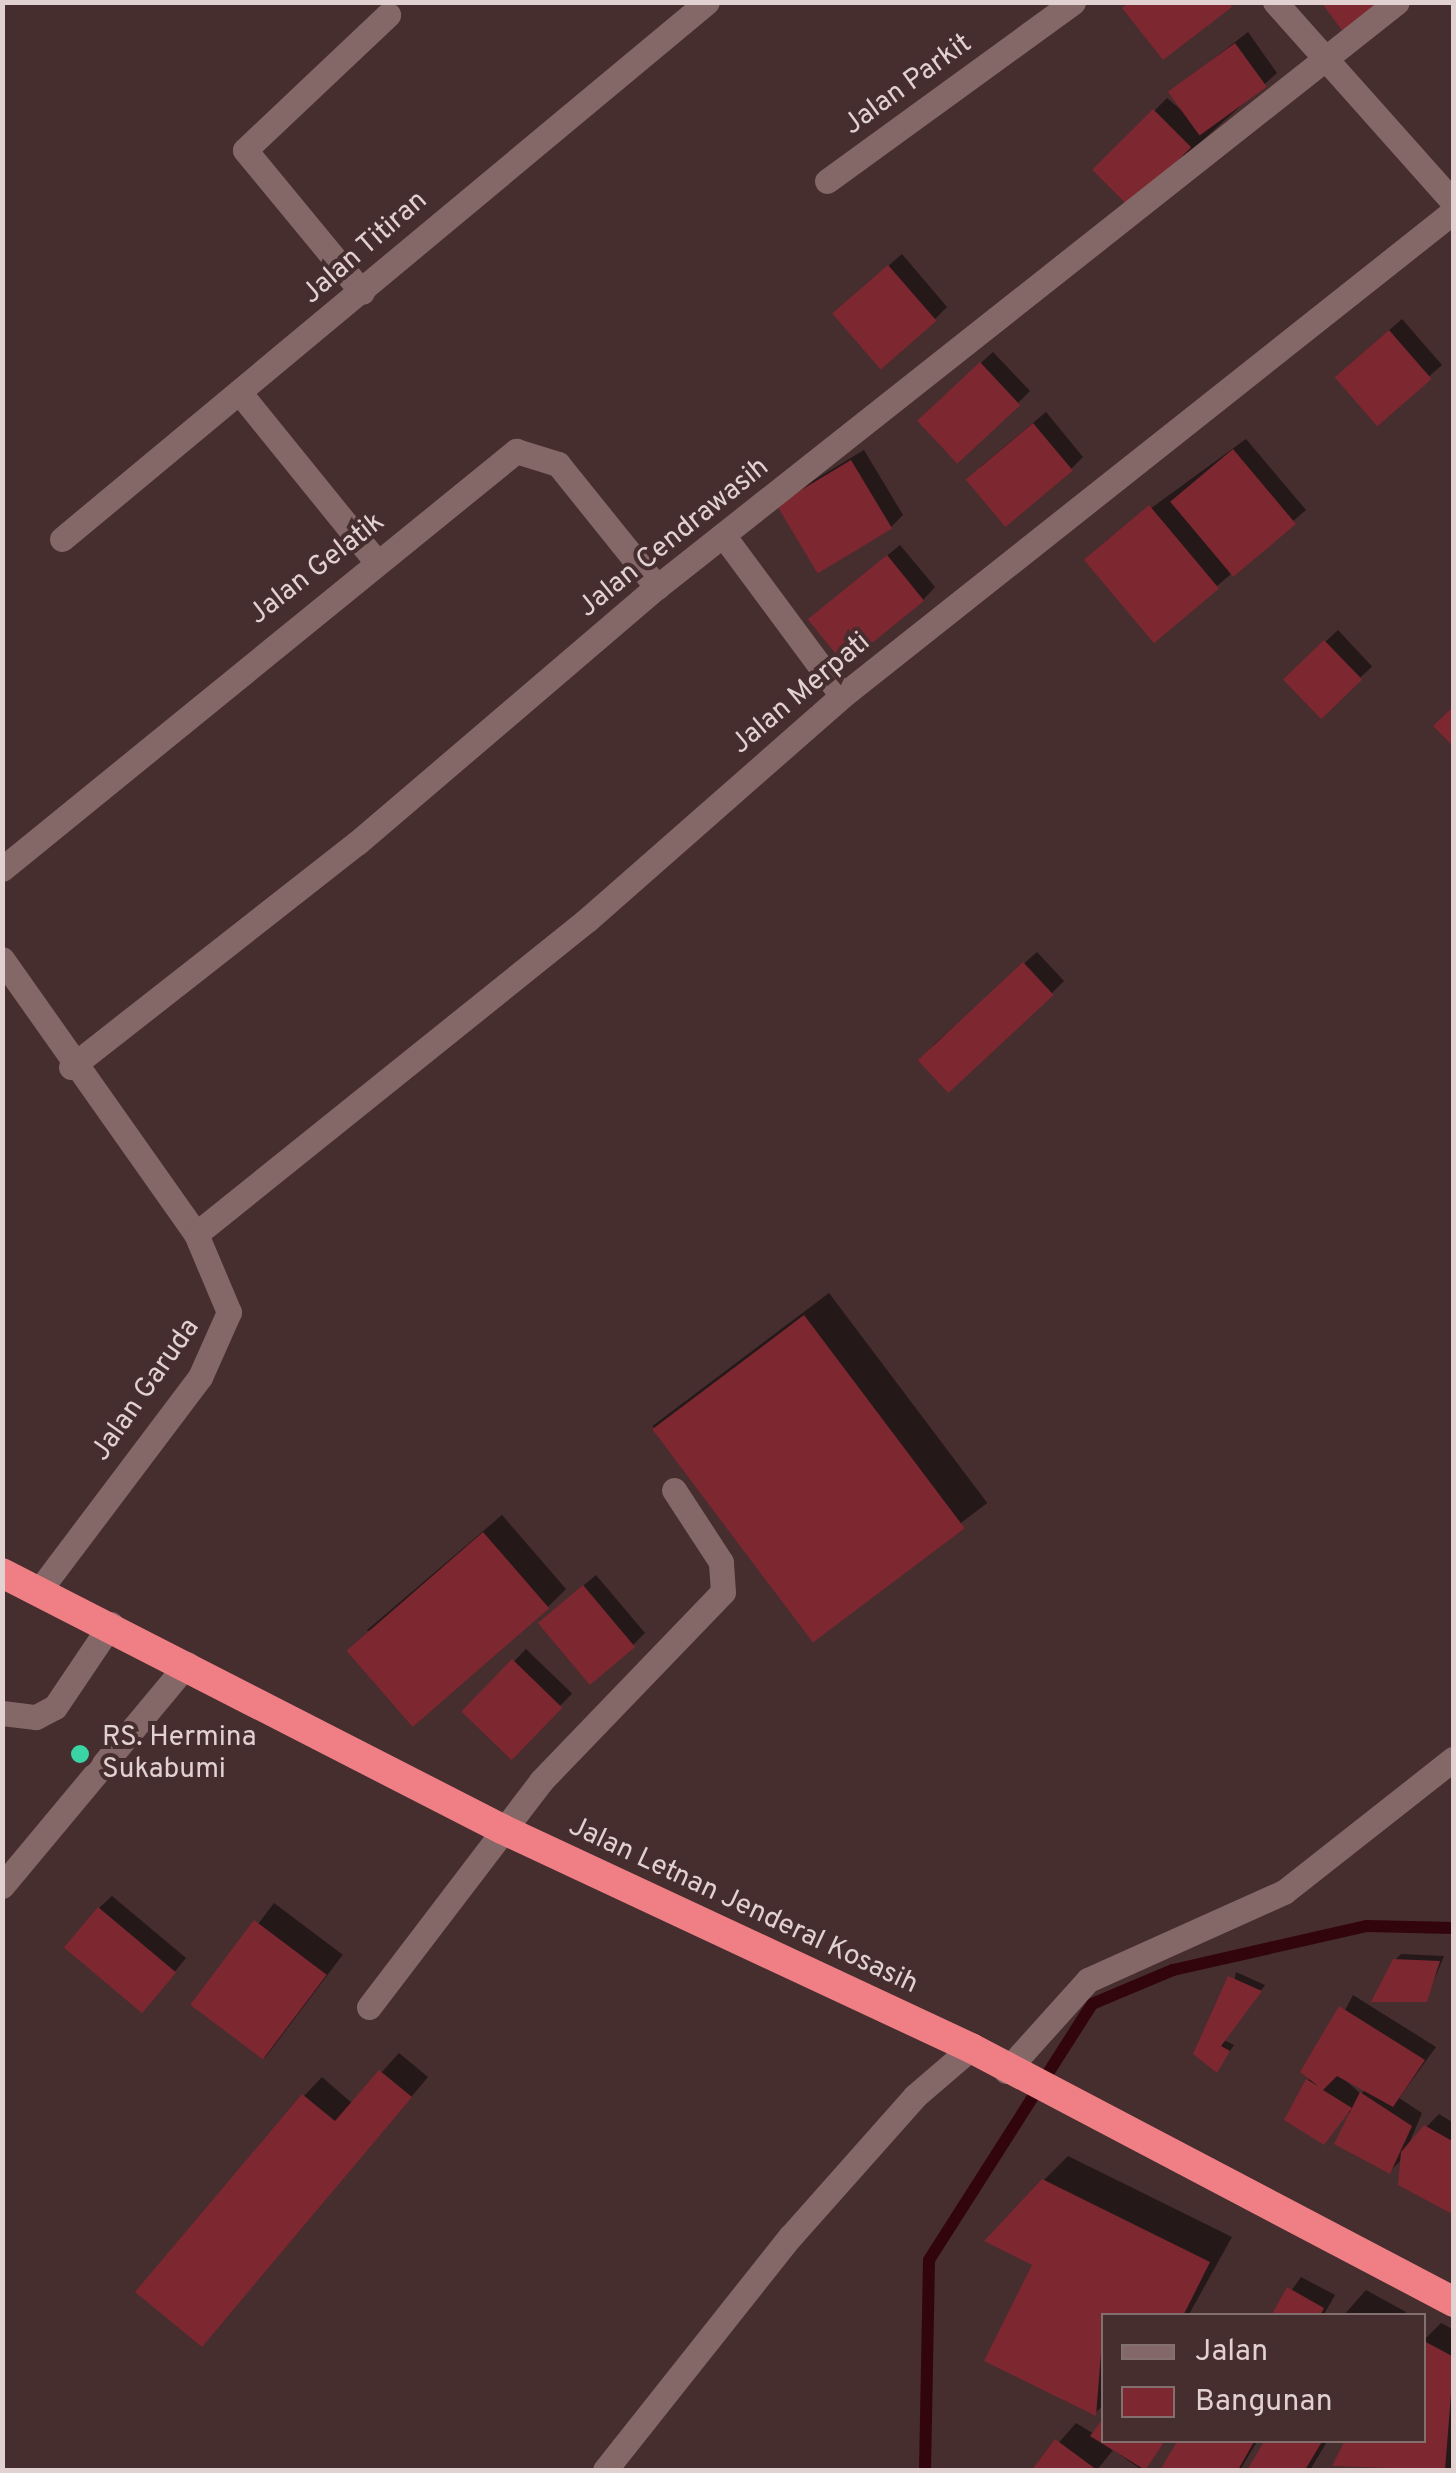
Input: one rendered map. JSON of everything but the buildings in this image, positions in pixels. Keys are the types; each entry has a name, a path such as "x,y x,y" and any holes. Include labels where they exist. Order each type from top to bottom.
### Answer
{"highway":[{"name":"Jalan Letnan Jenderal Kosasih","path":"2,1573 110,1624 502,1828 971,2048 1072,2108 1454,2302"}],"street":[{"name":"Jalan Titiran","path":"62,539 708,2"},
{"name":"Jalan Parkit","path":"827,181 1073,2"},
{"path":"1275,2 1318,60 1454,207"},
{"name":"Jalan Cendrawasih","path":"71,1067 357,843 658,587 1093,251 1318,60 1397,2"},
{"path":"362,292 245,150 388,15"},
{"name":"Jalan Merpati","path":"196,1234 586,920 842,696 1454,207"},
{"path":"239,392 375,560"},
{"name":"Jalan Gelatik","path":"2,869 375,560 528,448 558,464 658,587"},
{"path":"723,535 842,696"},
{"path":"2,959 71,1067"},
{"name":"Jalan Garuda","path":"39,1591 224,1340 230,1312 196,1234 71,1067"},
{"path":"369,2007 502,1828 723,1592 725,1571 674,1490"},
{"path":"2,1713 36,1718 55,1707 110,1624"},
{"path":"2,1886 187,1664"},
{"path":"1018,2078 1088,1980 1284,1892 1454,1758"},
{"path":"605,2470 790,2237 915,2096 971,2048"}],"waterway":[{"path":"925,2470 929,2260 1092,2004 1173,1970 1367,1926 1454,1928"}],"place":[{"name":"RS. Hermina Sukabumi","path":"80,1754"}]}
